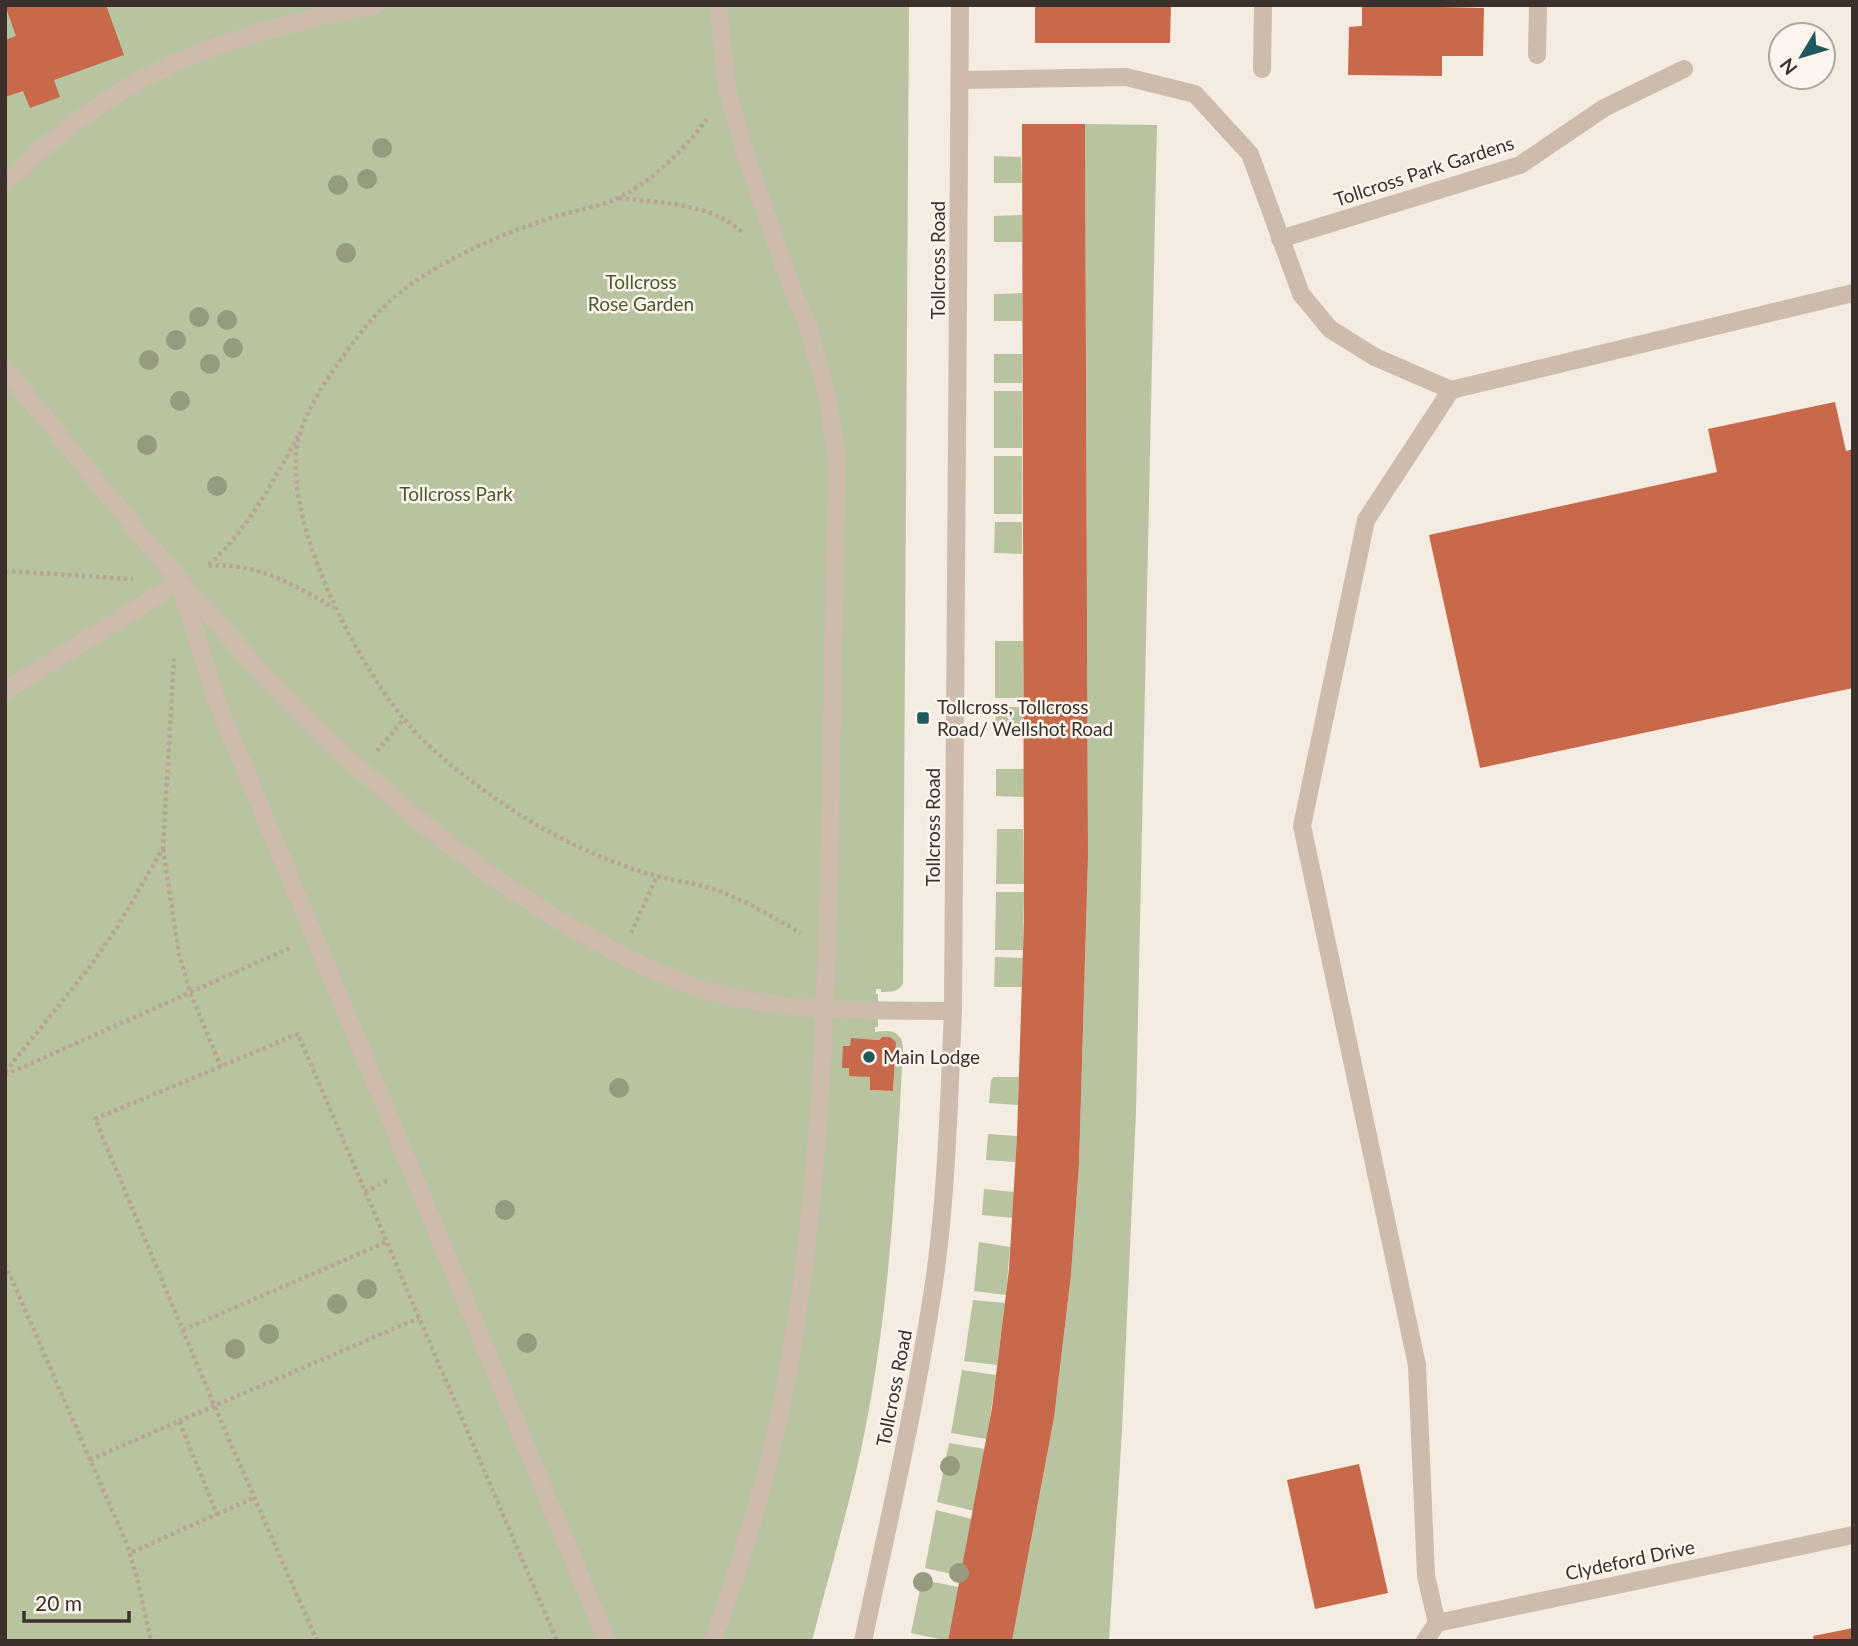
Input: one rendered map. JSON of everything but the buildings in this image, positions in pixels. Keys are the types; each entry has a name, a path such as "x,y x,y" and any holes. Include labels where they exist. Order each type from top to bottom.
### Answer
{"street":[{"path":"8,183 36,154 106,101 168,65 265,31 376,5"},
{"path":"713,1641 743,1554 784,1394 810,1212 821,1099 828,947 836,457 827,394 807,322 792,289 747,160 727,89 718,5"},
{"name":"Tollcross Road","path":"863,1641 911,1417 935,1273 942,1200 953,1011 960,5"},
{"path":"1262,69 1263,5"},
{"path":"1537,55 1538,5"},
{"name":"Tollcross Park Gardens","path":"1280,239 1520,165 1604,108 1685,69"},
{"path":"960,80 1126,77 1195,94 1250,154 1301,293 1330,329 1375,357 1451,390 1853,293"},
{"path":"5,369 179,582 284,695 361,771 479,867 565,924 621,955 707,991 788,1008 953,1011"},
{"path":"1425,1641 1437,1623 1426,1576 1417,1365 1302,827 1366,520 1451,390"},
{"path":"5,691 179,582"},
{"path":"179,582 217,702 607,1641"},
{"name":"Clydeford Drive","path":"1437,1623 1853,1535"}],"path":[{"path":"334,608 277,578 231,566 207,566 219,556 258,505 335,367 364,327 408,286 446,262 525,226 618,198 646,181 694,137 727,89"},
{"path":"618,198 660,202 699,210 730,221 746,236"},
{"path":"300,431 296,477 301,508 321,577 334,608 372,675 404,719 428,745 529,820 593,853 657,876 711,888 739,899 828,947"},
{"path":"5,571 179,582"},
{"path":"175,648 163,848 179,954 190,992 222,1067"},
{"path":"361,771 404,719"},
{"path":"5,1074 89,968 118,926 163,848"},
{"path":"621,955 657,876"},
{"path":"5,1074 314,937"},
{"path":"317,1641 95,1119 298,1034 556,1641"},
{"path":"183,1330 387,1242"},
{"path":"5,1264 130,1553 151,1641"},
{"path":"90,1460 419,1318"},
{"path":"178,1421 217,1514"},
{"path":"130,1553 254,1498"}],"green space":[{"name":"Tollcross Park","path":"5,5 909,5 903,983 894,991 881,992 881,989 876,989 878,1027 875,1027 875,1032 894,1032 902,1043 898,1145 891,1240 874,1383 853,1483 812,1641 5,1641","holes":["889,1037 896,1042 893,1091 870,1090 870,1077 849,1075 851,1038 879,1040"]},
{"path":"1085,124 1157,125 1136,1111 1122,1431 1109,1641 1012,1641 1054,1418 1071,1275 1079,1165 1088,858"},
{"path":"994,156 1021,157 1022,183 994,183"},
{"path":"1022,215 1022,242 994,242 994,216"},
{"path":"1022,293 1022,321 994,321 994,294"},
{"path":"994,354 1022,354 1022,383 994,383"},
{"path":"994,391 1022,391 1022,448 994,448"},
{"path":"994,456 1022,456 1022,514 994,514"},
{"path":"995,522 1022,522 1022,554 994,553"},
{"path":"995,641 1023,641 1023,698 995,698"},
{"path":"995,707 1023,707 1023,736 996,735"},
{"path":"996,769 1024,769 1024,797 996,796"},
{"path":"997,829 1023,829 1024,884 996,884"},
{"path":"996,892 1024,892 1023,950 995,950"},
{"path":"995,957 1023,958 1022,987 994,987"},
{"path":"994,1077 1019,1077 1018,1105 989,1103 991,1080"},
{"path":"988,1134 1017,1136 1016,1162 986,1160"},
{"path":"984,1189 1014,1192 1013,1218 982,1215"},
{"path":"979,1242 1010,1247 1006,1295 974,1291"},
{"path":"973,1300 1005,1303 997,1365 964,1361"},
{"path":"962,1370 996,1375 987,1439 951,1433"},
{"path":"949,1443 985,1449 974,1511 937,1502"},
{"path":"936,1510 972,1519 961,1576 925,1568"},
{"path":"922,1580 959,1587 948,1641 911,1633"}],"place":[{"name":"Tollcross, Tollcross Road/ Wellshot Road","path":"923,718"},
{"name":"Main Lodge","path":"869,1057"}],"park label":[{"name":"Tollcross Rose Garden","path":"641,293"}]}
